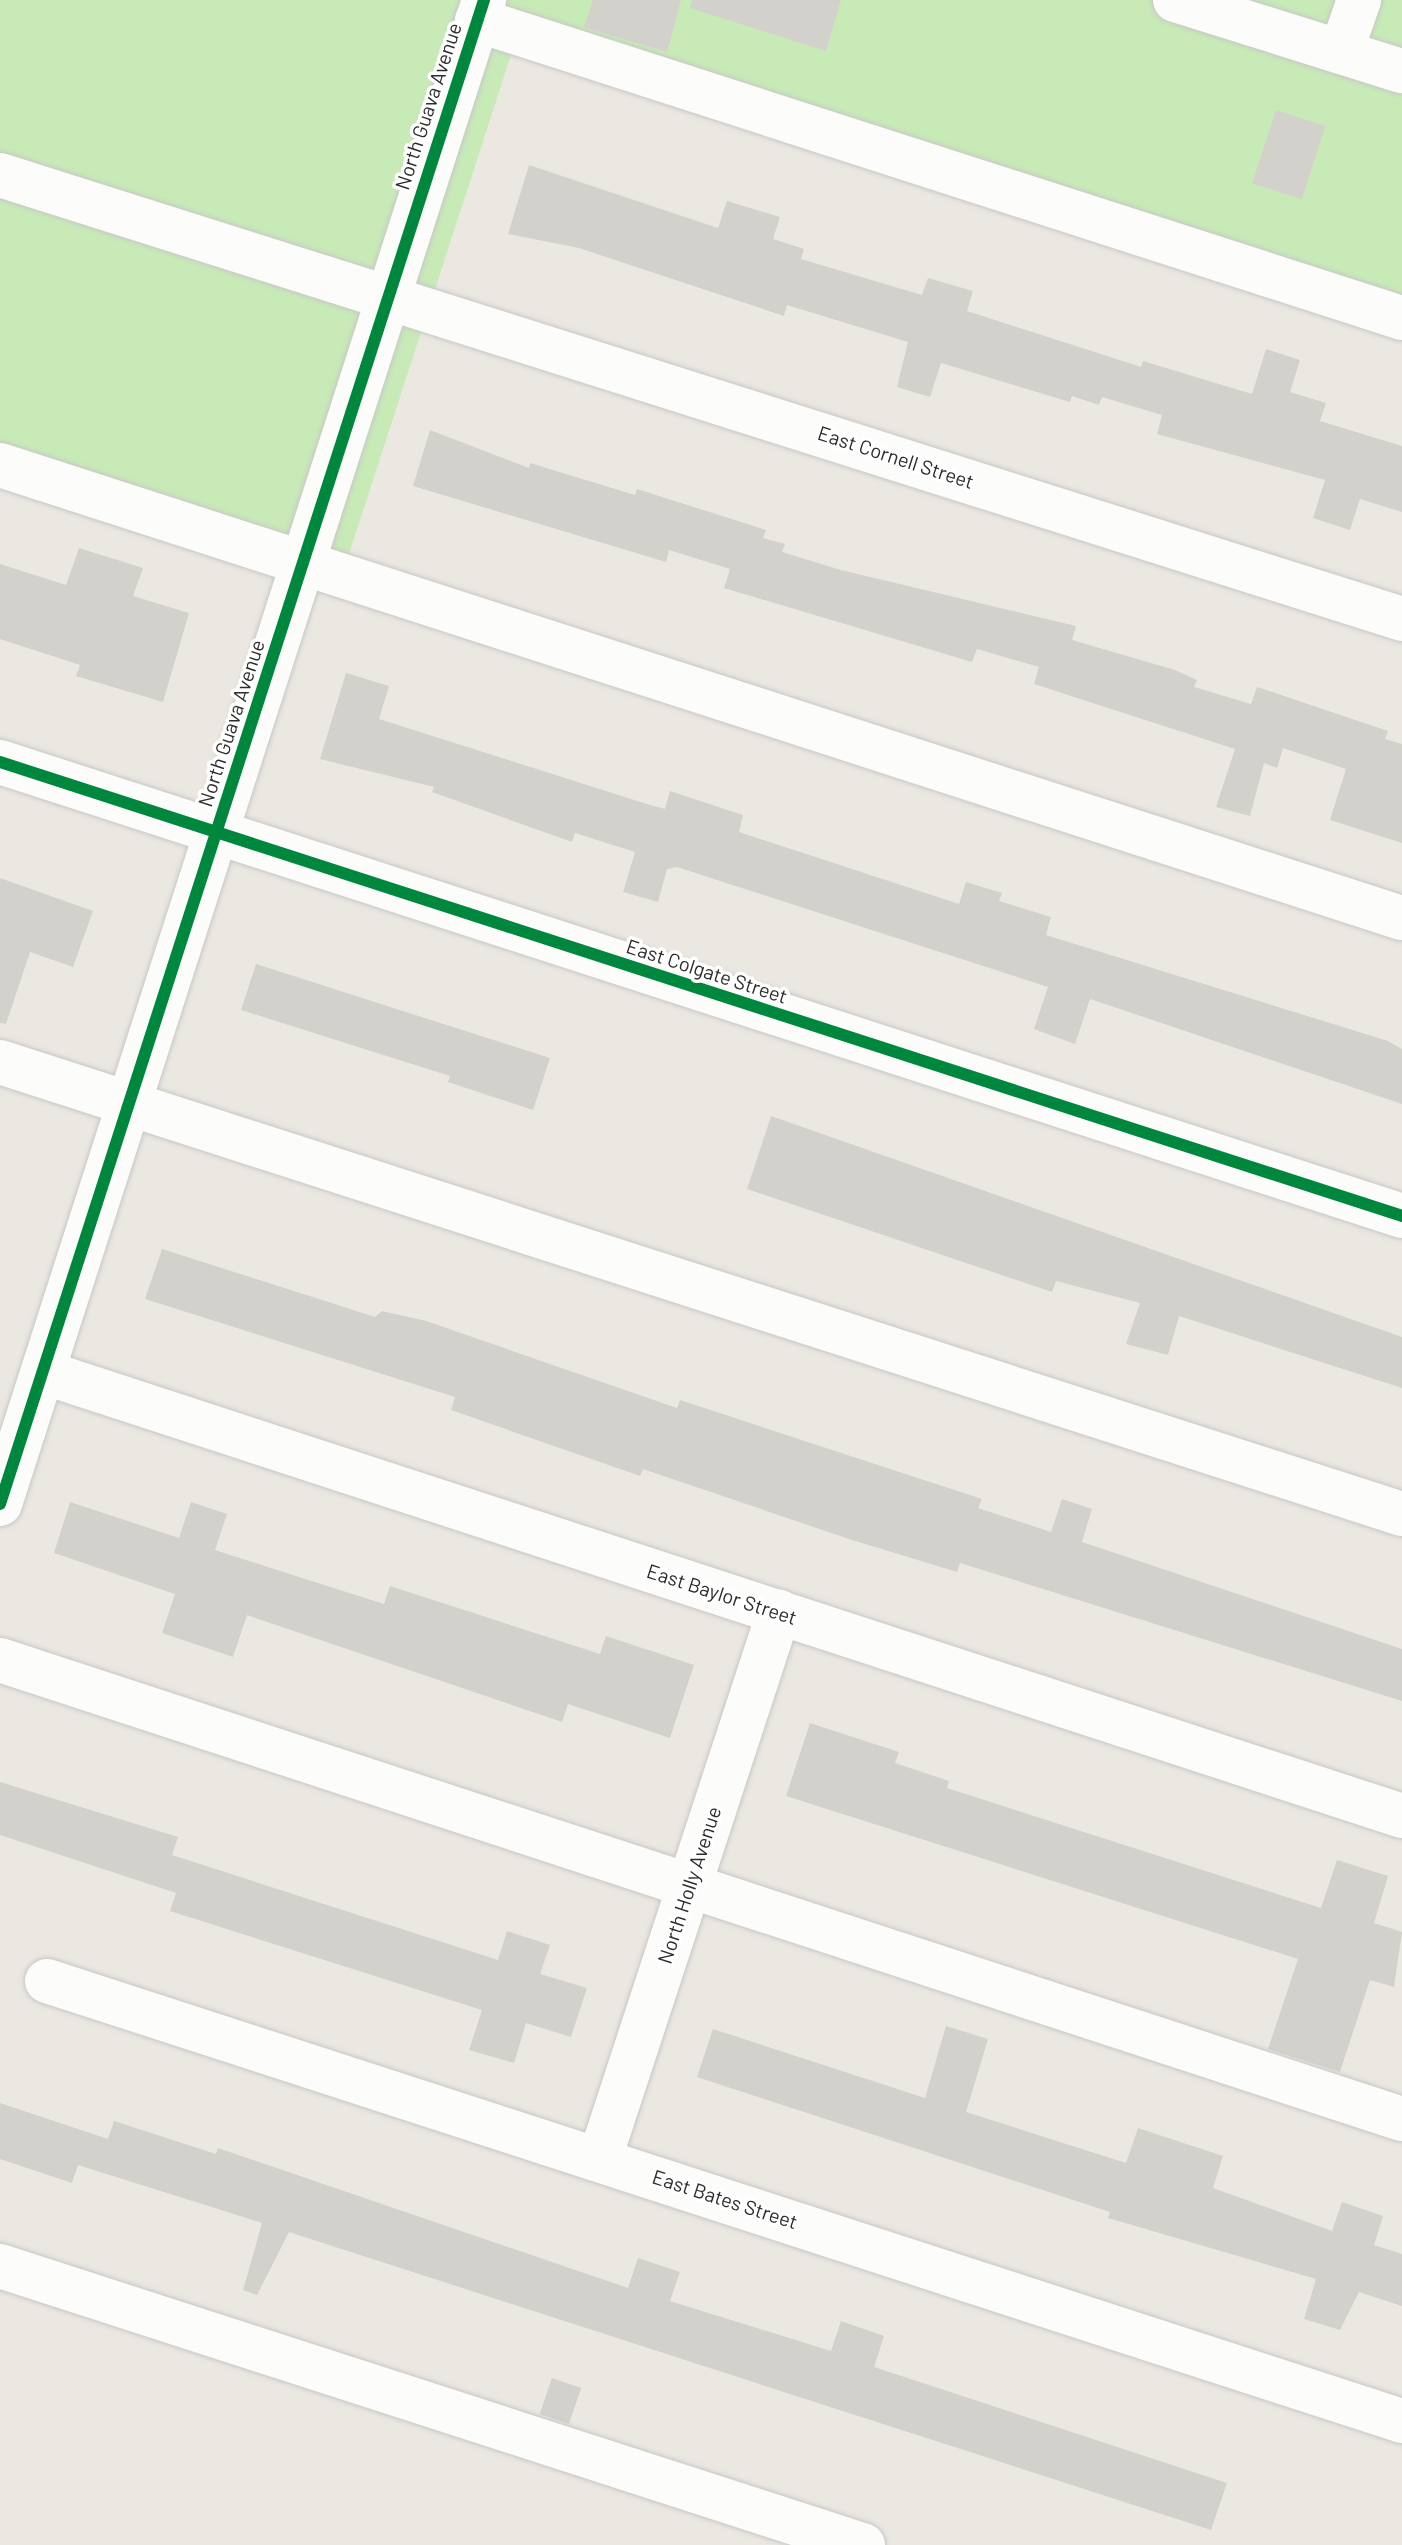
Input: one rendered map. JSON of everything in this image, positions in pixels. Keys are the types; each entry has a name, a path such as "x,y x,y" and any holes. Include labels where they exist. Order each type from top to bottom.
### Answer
{"street":[{"path":"1175,0 1402,71"},
{"path":"1341,52 1359,0"},
{"path":"480,10 1402,318"},
{"name":"North Guava Avenue","path":"0,1504 480,10"},
{"name":"East Cornell Street","path":"0,175 304,277 389,295 1402,619"},
{"path":"0,465 1402,918"},
{"name":"East Colgate Street","path":"0,762 1402,1216"},
{"path":"0,1062 1402,1514"},
{"name":"East Baylor Street","path":"43,1372 1402,1816"},
{"name":"North Holly Avenue","path":"600,2158 779,1612"},
{"path":"0,1660 687,1889 1402,2119"},
{"name":"East Bates Street","path":"47,1981 600,2158 1402,2421"},
{"path":"0,2266 863,2545"}],"green space":[{"path":"0,0 1402,0 1402,334 514,46 337,591 0,481"}],"building":[{"path":"593,0 681,0 667,52 584,27"},
{"path":"692,0 841,0 826,51 690,8"},
{"path":"1276,110 1325,126 1302,199 1252,183"},
{"path":"529,165 718,228 727,201 780,217 773,239 804,249 801,259 922,295 928,278 973,291 967,311 1141,367 1143,361 1252,394 1266,349 1300,360 1290,392 1326,403 1320,421 1402,446 1402,512 1360,499 1350,530 1313,518 1325,480 1157,434 1162,415 1102,397 1099,405 1072,396 1070,402 941,363 930,397 897,387 908,342 787,305 784,316 579,248 508,234"},
{"path":"430,430 529,468 530,463 635,495 637,489 766,530 763,538 785,544 782,552 841,570 1076,626 1072,640 1175,670 1197,680 1194,687 1251,704 1257,687 1388,731 1385,739 1402,744 1402,843 1330,820 1346,769 1283,748 1277,768 1264,763 1250,816 1216,807 1235,749 1034,684 1039,667 977,649 972,662 724,588 730,569 669,550 666,562 413,486"},
{"path":"79,548 143,568 133,596 189,613 163,702 76,676 80,665 0,639 0,564 66,585"},
{"path":"346,673 389,686 379,719 665,809 670,791 743,815 739,832 959,904 966,882 1002,893 999,901 1051,917 1046,935 1388,1041 1402,1049 1402,1104 1090,999 1075,1044 1034,1029 1048,987 677,867 667,869 658,902 623,892 635,852 575,833 572,842 432,792 434,787 320,759"},
{"path":"0,878 93,911 73,967 30,952 6,1024 0,1023"},
{"path":"256,964 550,1058 533,1110 448,1082 450,1076 241,1010"},
{"path":"771,1116 1402,1337 1402,1388 1179,1316 1168,1355 1126,1344 1140,1303 1056,1281 1052,1292 747,1189"},
{"path":"162,1249 375,1317 382,1311 426,1321 677,1408 680,1400 982,1499 978,1508 1051,1532 1062,1499 1092,1509 1082,1542 1402,1649 1402,1701 960,1563 957,1572 849,1539 643,1469 640,1476 451,1410 455,1397 145,1299"},
{"path":"70,1502 179,1538 191,1502 227,1514 215,1550 384,1604 390,1586 600,1654 606,1636 694,1665 670,1738 568,1704 562,1722 247,1615 233,1657 162,1633 175,1594 54,1553"},
{"path":"810,1723 899,1752 895,1763 949,1781 947,1788 1321,1908 1337,1860 1388,1876 1374,1923 1402,1932 1394,1987 1370,1980 1340,2072 1268,2049 1298,1959 786,1796"},
{"path":"0,1782 178,1837 172,1855 498,1960 507,1931 550,1945 540,1974 587,1988 571,2037 526,2023 514,2063 469,2050 482,2010 170,1911 176,1893 0,1835"},
{"path":"946,2026 988,2039 966,2112 1126,2163 1138,2128 1223,2156 1213,2188 1332,2231 1342,2202 1383,2216 1374,2245 1402,2254 1402,2306 1359,2292 1340,2330 1304,2319 1316,2279 1108,2218 1110,2212 697,2077 713,2029 925,2098"},
{"path":"0,2103 108,2139 114,2121 216,2154 218,2148 628,2288 638,2258 680,2272 670,2301 831,2351 841,2321 884,2336 874,2367 1227,2483 1211,2530 289,2232 257,2295 243,2290 262,2223 78,2165 72,2183 0,2159"},
{"path":"552,2378 581,2388 569,2424 540,2414"}],"cycle path":[{"path":"0,1504 484,0"},
{"path":"0,762 1402,1216"}]}
